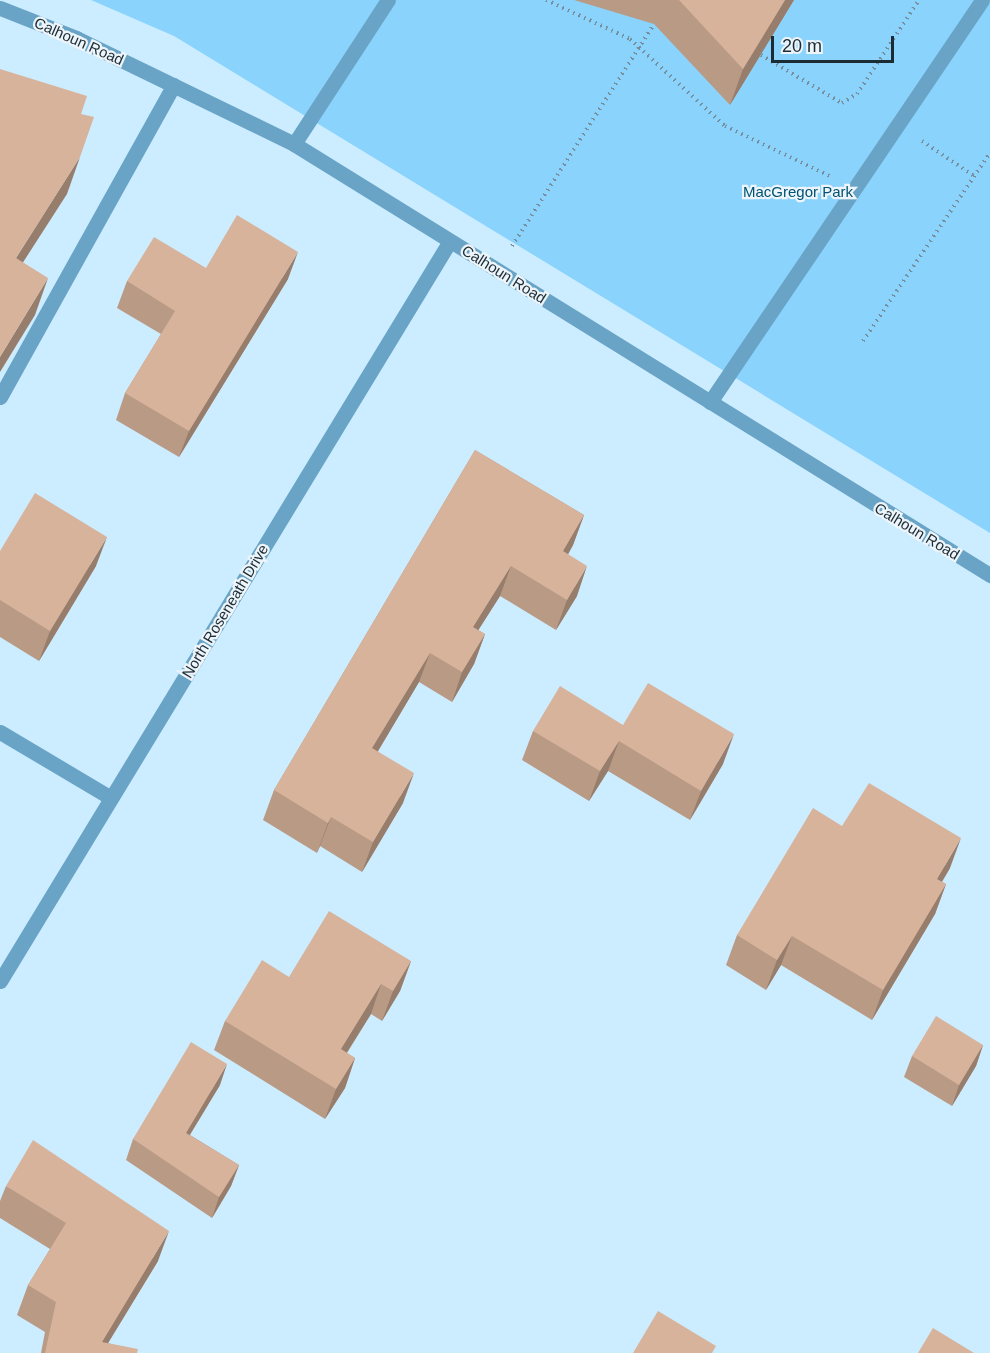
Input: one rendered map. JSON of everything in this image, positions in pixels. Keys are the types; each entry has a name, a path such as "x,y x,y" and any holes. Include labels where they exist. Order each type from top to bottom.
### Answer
{"street":[{"path":"294,144 388,0"},
{"path":"710,402 982,0"},
{"name":"Calhoun Road","path":"0,8 174,85 294,144 990,575"},
{"path":"0,397 174,85"},
{"name":"North Roseneath Drive","path":"0,981 450,241"},
{"path":"0,732 111,798"}],"path":[{"path":"546,0 641,48 725,126 851,191"},
{"path":"760,55 842,103 857,93 919,0"},
{"path":"497,269 641,48 654,24"},
{"path":"912,134 974,176"},
{"path":"863,340 990,153"}],"green space":[{"name":"MacGregor Park","path":"91,0 990,0 990,533 174,36"}],"building":[{"path":"679,0 785,0 743,69"},
{"path":"0,69 87,96 81,114 94,117 80,157 16,258 48,278 0,357"},
{"path":"237,215 298,252 189,431 125,393 175,311 127,281 154,237 206,268"},
{"path":"475,450 584,515 563,551 587,566 567,600 511,566 473,627 485,634 462,672 430,653 372,748 414,773 373,842 331,817 328,823 274,790"},
{"path":"35,493 107,537 50,631 0,600 0,551"},
{"path":"648,683 734,734 701,791 619,741 600,771 533,731 560,686 623,725"},
{"path":"869,783 961,838 937,879 946,884 883,990 792,936 777,960 737,935 813,808 842,826"},
{"path":"329,911 411,961 393,991 381,984 341,1049 355,1058 336,1089 225,1021 262,960 289,977"},
{"path":"936,1016 983,1045 959,1085 912,1056"},
{"path":"191,1042 227,1064 186,1133 239,1165 219,1197 133,1139"},
{"path":"33,1140 169,1231 102,1342 138,1349 137,1353 45,1353 56,1302 28,1285 66,1223 6,1186"},
{"path":"658,1311 716,1346 712,1353 633,1353"},
{"path":"933,1328 974,1353 918,1353"}]}
